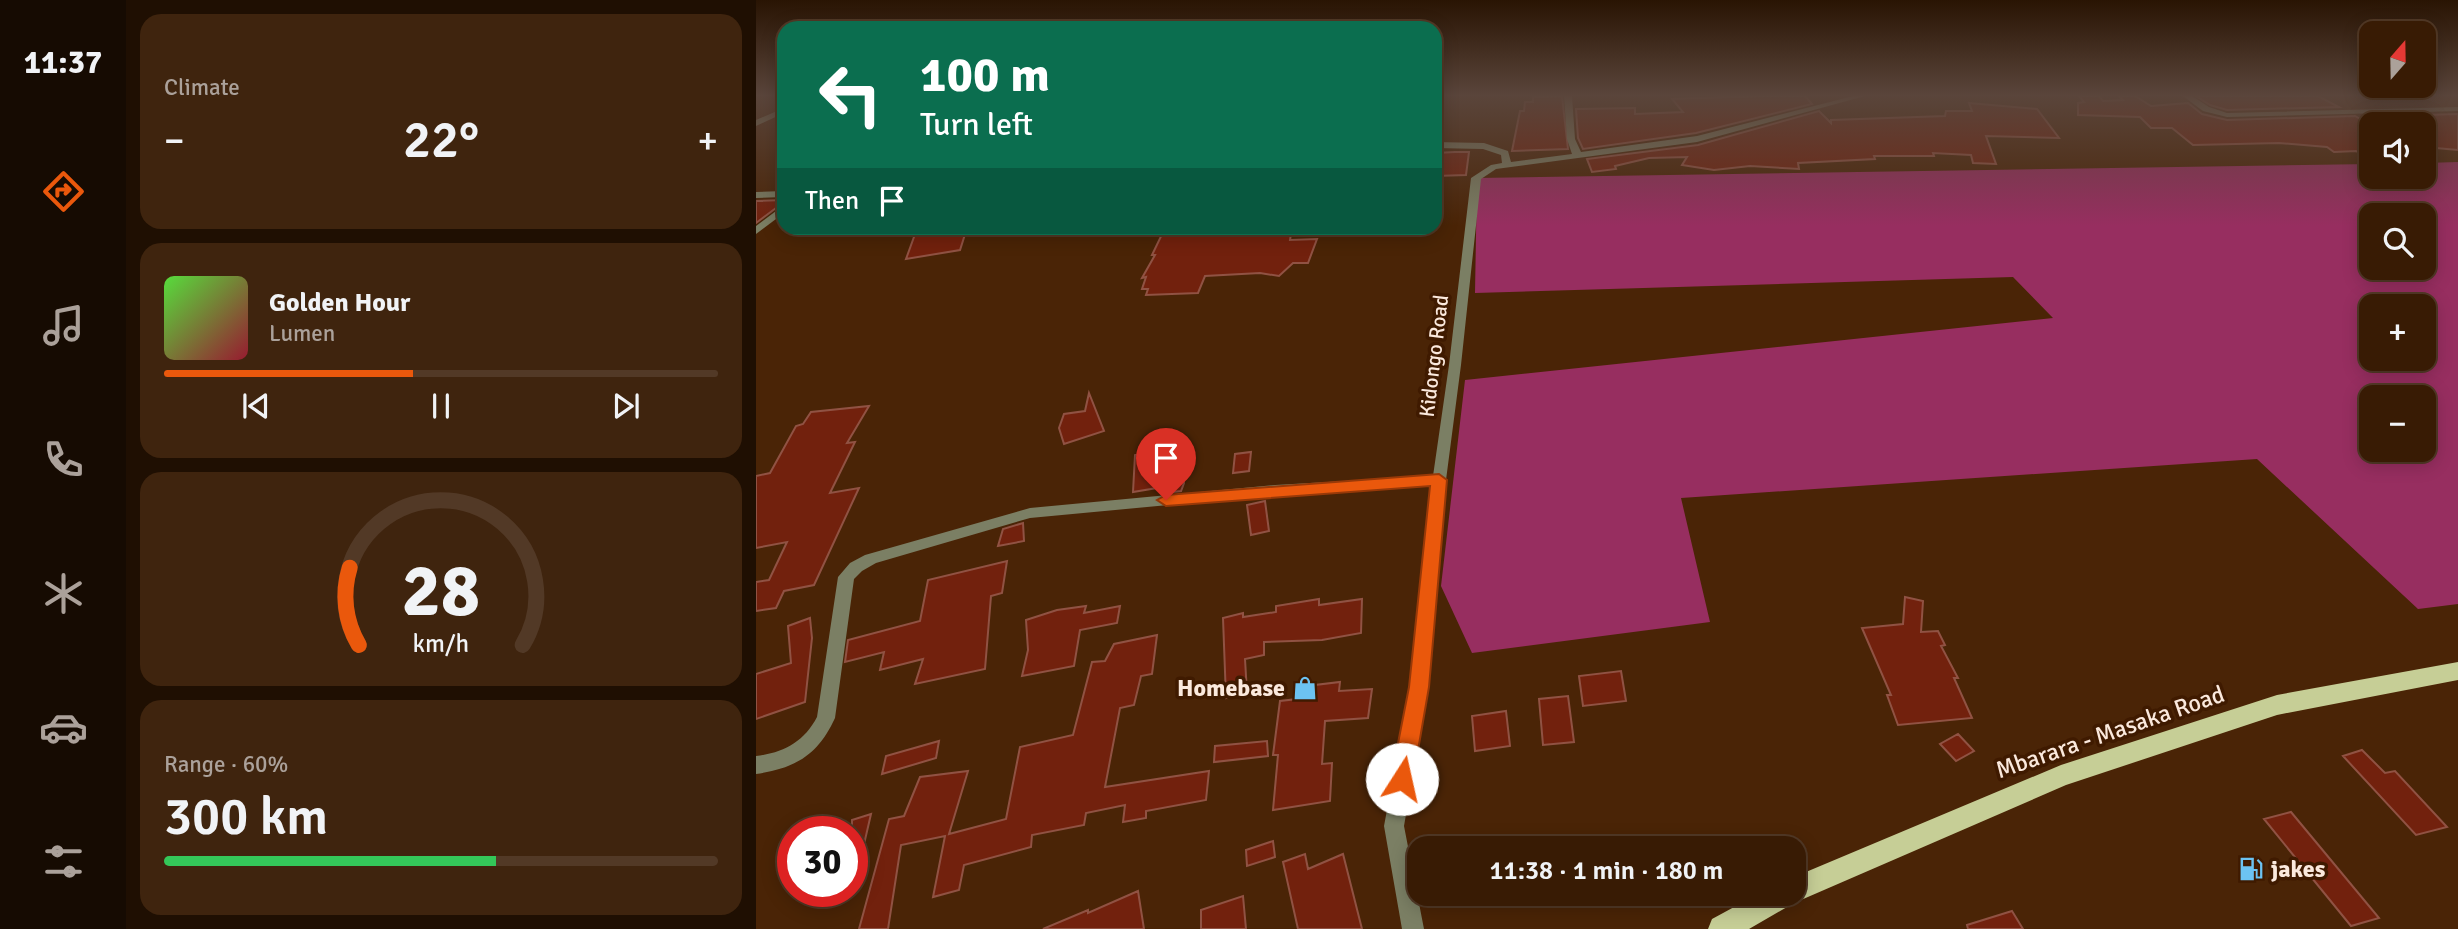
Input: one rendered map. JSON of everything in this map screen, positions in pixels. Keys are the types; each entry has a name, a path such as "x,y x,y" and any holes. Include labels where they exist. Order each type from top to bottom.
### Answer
{"main road":[{"name":"Mbarara - Masaka Road","path":"1806,885 2061,776 2277,705 2458,671"},
{"path":"1722,929 1763,906"}],"street":[{"path":"1570,139 1578,157"},
{"name":"Kidongo Road","path":"1413,929 1394,826 1419,687 1439,480 1476,178 1485,171 1507,165 1695,139"},
{"path":"1442,145 1492,147 1505,153 1507,165"},
{"path":"756,195 777,194"},
{"path":"756,231 777,214"},
{"path":"756,765 781,762 801,752 819,732 825,718 846,577 856,567 871,559 1030,513 1275,490 1439,480"}],"shaded area":[{"path":"2458,162 2458,604 2418,609 2257,459 1681,498 1710,622 1472,653 1441,586 1465,380 2053,318 2013,277 1475,293 1477,178 2359,164 2359,189 2436,189 2436,163"}],"building":[{"path":"1514,139 1567,139 1568,149 1512,151"},
{"path":"1579,139 1651,139 1583,149"},
{"path":"1718,139 1987,139 1996,164 1973,163 1971,155 1933,153 1934,156 1874,156 1875,159 1798,163 1799,169 1750,166 1714,170 1682,165 1687,157 1649,158 1615,166 1616,169 1592,172 1587,159 1698,145"},
{"path":"2186,139 2359,139 2359,153 2334,152 2327,147 2279,143 2193,145"},
{"path":"2436,139 2458,139 2458,150 2436,148"},
{"path":"1469,152 1466,175 1442,176 1442,153"},
{"path":"777,200 777,207 756,223 756,201"},
{"path":"965,235 960,250 906,259 914,237"},
{"path":"1162,235 1291,235 1290,240 1317,239 1308,263 1293,263 1279,276 1260,273 1205,276 1198,293 1146,295 1148,289 1142,289 1146,277 1142,278 1155,255 1152,255"},
{"path":"1089,393 1104,431 1064,444 1059,428 1064,414 1085,411"},
{"path":"869,406 847,443 855,442 830,493 859,488 814,585 784,591 776,608 756,611 756,582 769,580 787,542 756,548 756,476 770,473 796,426 803,424 811,412"},
{"path":"1172,449 1171,464 1182,462 1184,483 1181,491 1162,493 1163,487 1133,492 1135,455"},
{"path":"1251,452 1249,471 1233,473 1235,454"},
{"path":"1265,501 1269,531 1251,535 1247,505"},
{"path":"1023,523 1024,541 998,546 1003,529"},
{"path":"1007,561 1002,593 991,596 985,669 915,684 923,659 880,670 884,652 845,662 848,640 920,621 928,580"},
{"path":"1905,597 1923,601 1921,632 1938,631 1945,645 1941,646 1958,678 1954,678 1972,718 1898,725 1887,695 1891,695 1862,628 1903,624"},
{"path":"1319,599 1319,605 1362,599 1361,633 1322,640 1264,642 1264,655 1245,659 1247,693 1226,698 1223,618 1243,613 1243,617 1276,612 1276,606"},
{"path":"1086,606 1084,613 1120,606 1117,623 1080,630 1074,666 1022,676 1028,650 1026,620 1057,610"},
{"path":"810,618 812,638 805,702 756,719 756,674 791,663 788,626"},
{"path":"1157,635 1152,674 1141,676 1134,705 1120,708 1105,787 1209,771 1206,800 1146,811 1146,818 1123,822 1125,805 1086,813 1084,825 1032,835 1031,847 964,865 959,890 933,897 945,836 901,845 888,929 859,929 865,907 868,907 868,896 889,819 904,816 920,777 968,771 949,834 1006,819 1020,747 1073,735 1092,662 1105,661 1114,644"},
{"path":"1621,671 1626,701 1583,706 1579,676"},
{"path":"1340,682 1339,691 1372,689 1368,718 1325,721 1322,764 1332,763 1330,801 1273,810 1278,755 1273,755 1280,701 1306,698 1307,686"},
{"path":"1568,696 1574,742 1543,745 1539,699"},
{"path":"1506,711 1510,746 1475,751 1472,716"},
{"path":"1958,734 1974,751 1956,761 1940,744"},
{"path":"939,741 936,758 882,774 886,756"},
{"path":"1267,741 1268,756 1214,762 1215,746"},
{"path":"2362,750 2385,773 2395,771 2447,827 2416,835 2343,756"},
{"path":"2291,812 2379,918 2351,926 2264,819"},
{"path":"1273,841 1275,857 1247,866 1246,850"},
{"path":"1305,854 1308,869 1343,854 1362,929 1298,929 1283,862"},
{"path":"1138,891 1144,929 1043,929 1088,910 1088,913"},
{"path":"1243,896 1246,929 1201,929 1201,910"},
{"path":"2012,911 2023,929 1968,929 1967,925"}],"place":[{"name":"Homebase","path":"1305,688"},
{"name":"jakes","path":"2251,869"}],"route":[{"path":"1166,500 1439,480 1419,687 1402,779"}]}
